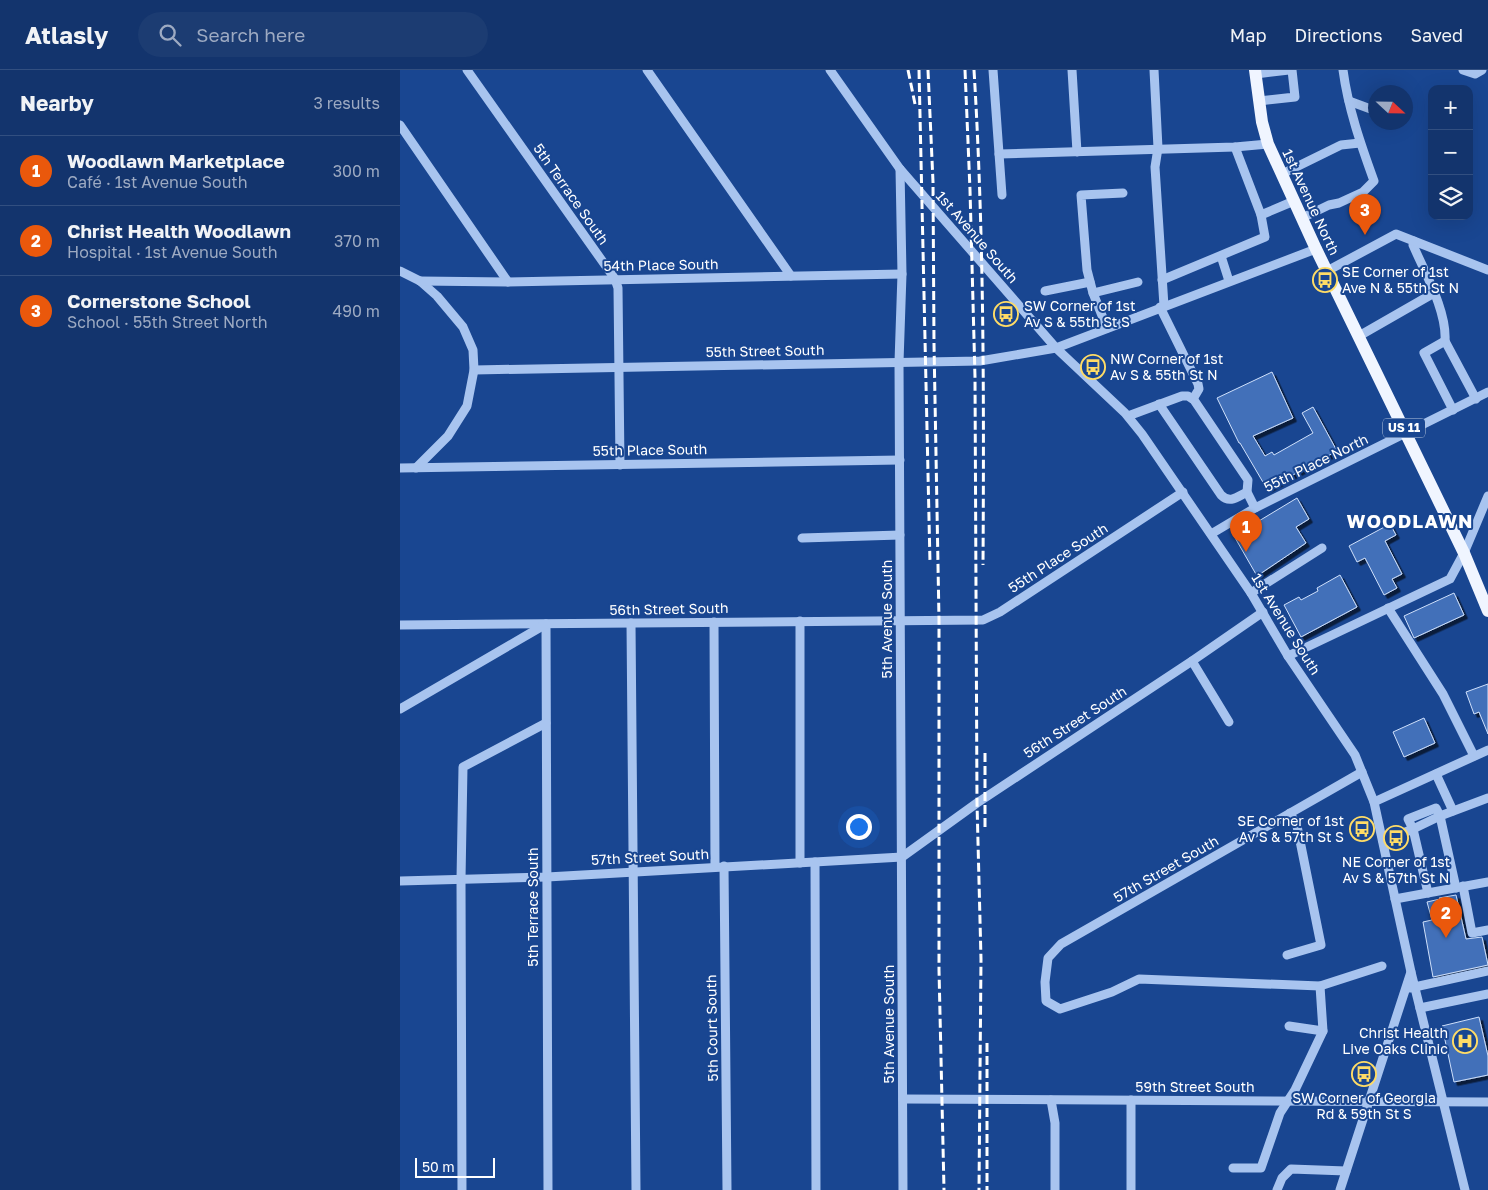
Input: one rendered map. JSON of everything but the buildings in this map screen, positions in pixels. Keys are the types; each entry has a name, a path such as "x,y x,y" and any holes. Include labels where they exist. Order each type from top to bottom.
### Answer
{"main road":[{"name":"1st Avenue North","path":"1256,72 1262,122 1268,144 1316,249 1464,553 1488,611"}],"street":[{"name":"5th Terrace South","path":"467,70 615,280 618,288 620,465"},
{"path":"647,70 791,276"},
{"path":"830,70 900,169"},
{"path":"993,70 1002,195"},
{"path":"1072,70 1077,152"},
{"path":"1154,70 1158,148 1155,167 1162,306 1198,384 1199,389 1192,399"},
{"path":"1256,72 1290,70 1295,97 1259,101"},
{"path":"1302,218 1329,204 1339,203 1363,192 1374,181 1360,143 1343,70"},
{"path":"1463,70 1474,74 1482,70"},
{"path":"1349,101 1368,108"},
{"path":"400,125 508,282"},
{"path":"1282,174 1341,145 1360,143"},
{"path":"999,154 1235,147 1268,144"},
{"path":"1162,280 1265,237 1261,215 1235,147"},
{"name":"5th Avenue South","path":"900,169 902,274 899,362 903,1190"},
{"name":"1st Avenue South","path":"900,169 1056,348 1128,416 1183,492 1251,593 1288,656 1355,756 1374,802 1411,972 1465,1190"},
{"path":"1106,328 1087,270 1081,195 1123,193"},
{"path":"1261,215 1294,201"},
{"path":"1327,271 1396,234 1488,270"},
{"path":"1414,241 1413,245 1434,293 1446,328 1445,341 1476,398"},
{"name":"55th Street South","path":"474,370 980,361 1056,348 1162,306 1316,249"},
{"path":"1221,256 1229,281"},
{"path":"400,271 420,281 437,296 463,327 473,350 474,370 467,406 448,436 416,468"},
{"name":"54th Place South","path":"420,281 508,282 902,274"},
{"path":"1045,291 1090,282"},
{"path":"1093,293 1138,282"},
{"path":"1359,336 1434,293"},
{"path":"1445,341 1424,353 1453,410"},
{"name":"55th Place North","path":"1211,534 1255,508 1488,392"},
{"path":"1128,416 1182,396 1188,396 1192,399 1248,480 1247,492 1255,508"},
{"path":"1159,404 1225,500 1231,501 1247,492"},
{"name":"55th Place South","path":"400,468 900,460"},
{"name":"55th Place South","path":"939,620 983,620 992,616 1183,492"},
{"path":"1288,656 1450,579 1464,553 1488,496"},
{"path":"802,538 900,535"},
{"path":"1251,593 1322,548"},
{"path":"1388,608 1443,694 1474,756"},
{"name":"56th Street South","path":"902,857 977,803 1263,612"},
{"name":"56th Street South","path":"400,625 939,620"},
{"path":"800,621 800,862"},
{"name":"5th Court South","path":"714,622 727,1190"},
{"path":"631,623 636,1190"},
{"name":"5th Terrace South","path":"546,624 548,1190"},
{"path":"400,709 546,624"},
{"path":"1192,661 1230,722"},
{"path":"462,1190 461,879 463,767 546,723"},
{"path":"1374,802 1488,750"},
{"name":"57th Street South","path":"1320,986 1139,979 1112,992 1060,1008 1046,1001 1044,982 1048,958 1061,944 1362,772"},
{"path":"1436,774 1453,811"},
{"path":"1383,841 1440,816 1488,798"},
{"path":"1287,955 1321,945 1296,826 1290,813"},
{"path":"1440,816 1472,933 1488,930"},
{"path":"1413,829 1428,893"},
{"name":"57th Street South","path":"400,881 547,877 902,857"},
{"path":"815,862 816,1190"},
{"path":"1395,899 1488,882"},
{"path":"1233,1168 1261,1168 1280,1113 1289,1101 1323,1031 1320,986 1382,966"},
{"path":"1405,990 1488,971"},
{"path":"1340,1190 1411,972"},
{"path":"1420,1008 1488,994"},
{"path":"1289,1026 1323,1031"},
{"name":"59th Street South","path":"902,1099 1488,1102"},
{"path":"1051,1100 1055,1123 1055,1190"},
{"path":"1131,1100 1131,1190"},
{"path":"1277,1190 1282,1178 1291,1169 1346,1171"}],"railway":[{"path":"908,70 915,104"},
{"path":"919,70 930,563"},
{"path":"928,70 933,182 939,620 939,970 944,1190"},
{"path":"965,70 975,377 977,803 981,959 979,1190"},
{"path":"974,70 982,256 983,565"},
{"path":"985,753 985,828"},
{"path":"987,1043 987,1190"}],"place":[{"name":"Cornerstone School","path":"1365,235"},
{"name":"SE Corner of 1st Ave N & 55th St N","path":"1325,280"},
{"name":"SW Corner of 1st Av S & 55th St S","path":"1006,314"},
{"name":"NW Corner of 1st Av S & 55th St N","path":"1093,367"},
{"name":"Woodlawn Marketplace","path":"1246,552"},
{"name":"SE Corner of 1st Av S & 57th St S","path":"1362,829"},
{"name":"NE Corner of 1st Av S & 57th St N","path":"1396,838"},
{"name":"Christ Health Woodlawn","path":"1446,938"},
{"name":"Christ Health Live Oaks Clinic","path":"1465,1041"},
{"name":"SW Corner of Georgia Rd & 59th St S","path":"1364,1074"}],"district":[{"name":"WOODLAWN","path":"1410,521"}]}
